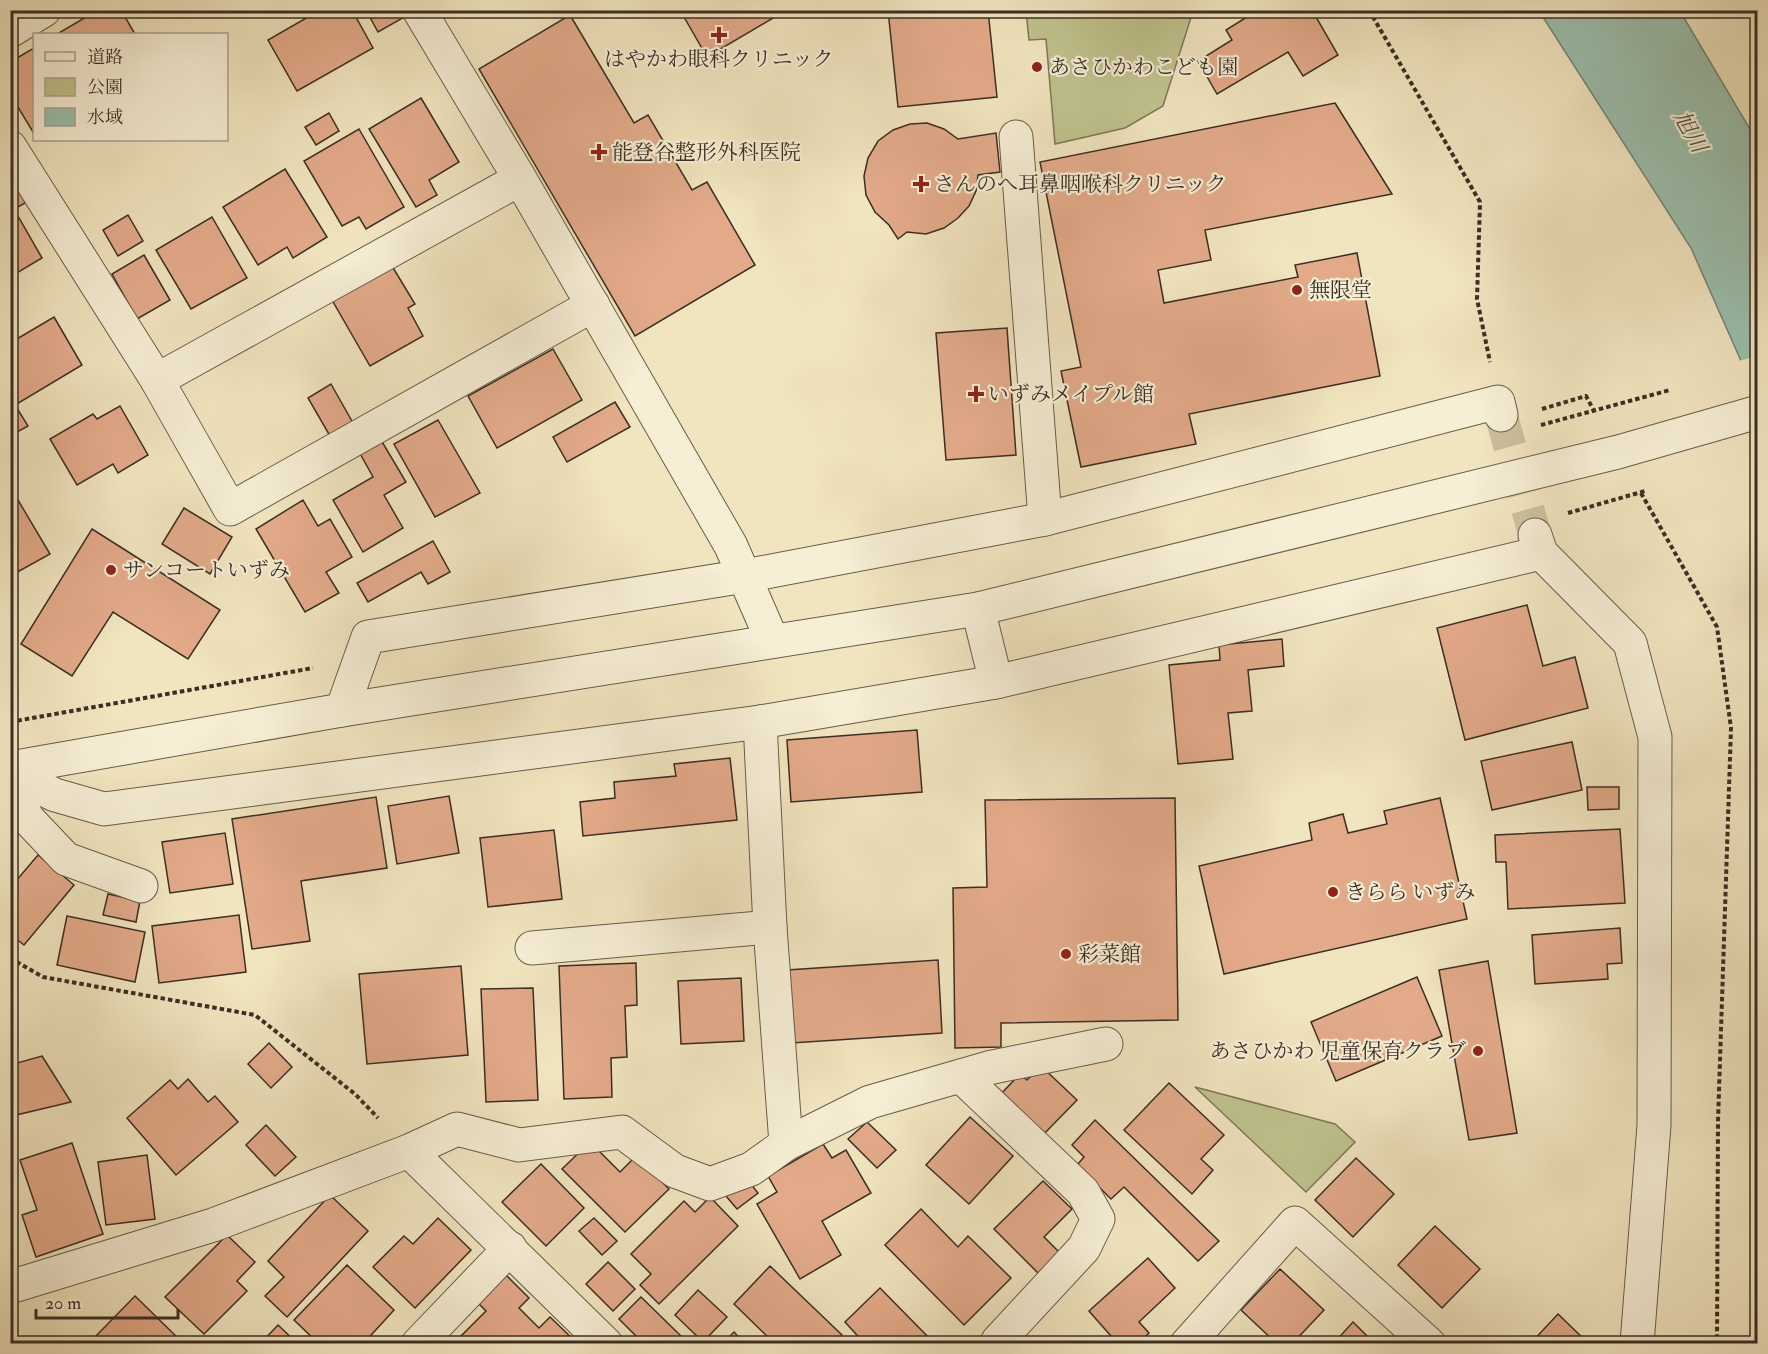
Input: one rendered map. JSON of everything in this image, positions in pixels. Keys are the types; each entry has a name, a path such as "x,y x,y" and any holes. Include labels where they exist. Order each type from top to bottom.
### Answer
{"street":[{"path":"10,31 44,10"},
{"path":"419,10 520,179 731,546 772,640"},
{"path":"1016,137 1045,519"},
{"path":"13,156 157,380 230,509 592,305"},
{"path":"157,380 520,179"},
{"path":"342,710 368,638 744,576 1045,519 1499,408"},
{"path":"10,768 342,710 978,609 1632,448 1758,412"},
{"path":"10,773 55,795 104,809 760,722 996,682 1538,544 1630,643 1655,737 1653,1125 1637,1344"},
{"path":"978,609 996,682"},
{"path":"760,722 770,927 786,1144"},
{"path":"10,784 28,819 66,859 141,886"},
{"path":"532,948 770,927"},
{"path":"10,1287 213,1225 410,1151 457,1129 519,1144 622,1132 675,1171 710,1184 751,1169 786,1144 870,1102 988,1068 1106,1044"},
{"path":"961,1076 1083,1192 1098,1219 1084,1248 998,1341 999,1344"},
{"path":"410,1151 606,1344"},
{"path":"1187,1344 1295,1223 1429,1344"},
{"path":"418,1344 510,1248"}],"path":[{"path":"1369,10 1480,202 1478,299 1499,408"},
{"path":"1586,396 1632,448 1717,627 1731,728 1718,1121 1717,1344"},
{"path":"10,958 43,977 255,1015 355,1094 410,1151"}],"green space":[{"path":"1026,11 1193,11 1163,106 1125,128 1055,144 1046,39 1029,40"},
{"path":"1195,1087 1335,1124 1355,1142 1306,1192"}],"water":[{"name":"旭川","path":"1539,11 1680,11 1757,141 1757,397 1691,248"}],"pier":[{"path":"1758,356 1758,400 1738,361"}],"building":[{"path":"98,10 121,10 134,33 59,33"},
{"path":"320,10 352,10 373,48 297,91 268,40"},
{"path":"366,10 406,10 408,15 378,32"},
{"name":"はやかわ眼科クリニック","path":"680,10 779,10 780,14 707,57"},
{"path":"888,10 988,10 997,97 898,107"},
{"path":"1258,10 1312,10 1338,55 1303,76 1288,52 1217,94 1198,61 1232,40 1226,30"},
{"name":"能登谷整形外科医院","path":"570,15 634,123 648,115 692,190 707,182 755,265 635,336 479,69"},
{"path":"33,49 33,132 10,94 10,62"},
{"path":"421,98 459,162 429,180 437,195 416,207 369,129"},
{"name":"無限堂","path":"1335,103 1392,194 1205,230 1211,260 1158,270 1164,303 1298,277 1295,265 1357,253 1380,376 1189,414 1196,444 1081,467 1061,371 1081,367 1040,162"},
{"path":"329,113 339,131 316,145 305,127"},
{"name":"さんのへ耳鼻咽喉科クリニック","path":"927,123 944,129 958,139 996,133 1000,172 978,175 976,191 969,206 944,228 926,234 907,232 898,239 889,225 875,212 866,195 864,176 868,158 878,141 893,130 910,124"},
{"path":"359,129 404,207 366,229 359,217 342,226 304,161"},
{"path":"285,169 327,237 293,258 287,247 258,265 223,207"},
{"path":"14,179 27,202 14,209 42,258 10,277 10,181"},
{"path":"128,215 143,241 118,256 103,230"},
{"path":"212,217 247,278 191,309 156,250"},
{"path":"144,255 170,300 137,319 112,274"},
{"path":"392,266 415,304 408,308 423,336 370,366 332,300"},
{"path":"54,317 82,365 15,405 28,426 10,436 10,343"},
{"name":"いずみメイプル館","path":"1007,328 1016,455 946,460 936,333"},
{"path":"553,349 582,400 497,448 468,396"},
{"path":"331,384 353,423 330,436 308,398"},
{"path":"615,402 630,427 567,462 553,437"},
{"path":"120,406 148,455 118,473 113,464 77,485 50,439 93,414 97,419"},
{"path":"438,420 480,493 435,517 394,444"},
{"path":"378,435 406,482 384,495 403,528 363,552 333,500 373,477 357,448"},
{"path":"15,495 50,554 12,575 10,573 10,497"},
{"path":"303,500 318,526 330,519 352,557 326,572 339,593 305,612 256,529"},
{"path":"184,508 232,537 210,574 162,544"},
{"name":"サンコートいずみ","path":"92,529 220,610 188,659 113,612 72,676 21,644"},
{"path":"433,541 450,572 428,584 421,572 368,602 357,583"},
{"path":"1527,605 1543,666 1575,657 1588,708 1465,740 1437,628"},
{"path":"1282,639 1284,666 1248,670 1252,711 1228,713 1233,759 1178,764 1169,665 1220,660 1219,645"},
{"path":"917,730 922,792 791,802 787,740"},
{"path":"1572,742 1582,790 1492,810 1481,761"},
{"path":"730,758 737,820 583,836 580,802 615,798 614,782 676,776 674,764"},
{"path":"1587,787 1619,787 1619,809 1588,810"},
{"path":"449,796 459,853 397,864 388,806"},
{"path":"376,797 387,868 301,881 310,941 252,949 232,819"},
{"name":"彩菜館","path":"1175,798 1178,1020 1001,1023 1001,1047 955,1048 953,888 987,887 985,800"},
{"name":"きらら いずみ","path":"1440,798 1467,919 1224,974 1199,866 1312,840 1309,823 1343,814 1348,833 1387,824 1384,811"},
{"path":"1620,829 1625,903 1508,909 1506,862 1496,862 1495,835"},
{"path":"554,830 562,899 488,907 480,838"},
{"path":"225,833 233,884 170,893 162,842"},
{"path":"38,855 74,885 24,945 10,934 10,888"},
{"path":"108,894 140,901 136,922 103,915"},
{"path":"239,915 246,972 159,983 152,926"},
{"path":"67,916 145,932 135,982 57,965"},
{"path":"1620,928 1622,963 1607,964 1608,979 1535,984 1532,935"},
{"path":"938,960 942,1033 792,1043 787,970"},
{"name":"あさひかわ 児童保育クラブ","path":"1488,961 1517,1133 1469,1140 1439,970"},
{"path":"636,963 637,1005 625,1006 627,1057 611,1058 612,1097 564,1099 559,966"},
{"path":"461,966 468,1055 367,1064 359,974"},
{"name":"あさひかわ 児童保育クラブ","path":"1417,977 1442,1036 1336,1081 1311,1022"},
{"path":"741,978 744,1041 681,1044 678,981"},
{"path":"533,988 538,1100 486,1102 481,989"},
{"path":"269,1043 292,1067 271,1088 248,1064"},
{"path":"42,1056 71,1102 16,1115 10,1095 10,1065"},
{"path":"1041,1066 1077,1100 1040,1138 997,1098 1020,1074 1027,1080"},
{"path":"188,1079 208,1102 215,1096 238,1122 176,1175 127,1118 170,1080 178,1089"},
{"path":"1169,1083 1224,1135 1201,1159 1213,1170 1192,1194 1124,1130"},
{"path":"970,1117 1013,1156 969,1204 926,1165"},
{"path":"1095,1120 1219,1241 1198,1261 1124,1187 1111,1199 1077,1165 1084,1157 1072,1145"},
{"path":"867,1122 896,1150 877,1168 848,1139"},
{"path":"266,1125 296,1157 275,1176 246,1145"},
{"path":"590,1142 620,1172 636,1156 669,1189 625,1232 562,1169"},
{"path":"72,1143 103,1234 36,1257 22,1215 37,1210 20,1160"},
{"path":"823,1144 832,1158 846,1150 871,1193 822,1221 841,1255 800,1279 757,1204 777,1192 768,1176"},
{"path":"147,1155 155,1219 106,1225 98,1162"},
{"path":"10,1158 14,1236 10,1238"},
{"path":"1356,1158 1394,1194 1353,1237 1315,1200"},
{"path":"541,1164 584,1208 546,1246 502,1202"},
{"path":"747,1179 758,1193 737,1209 726,1196"},
{"path":"1043,1181 1072,1209 1044,1237 1060,1253 1039,1274 994,1229"},
{"path":"330,1195 368,1231 287,1317 265,1296 284,1277 268,1261"},
{"path":"710,1197 738,1226 659,1304 640,1285 651,1274 631,1254 684,1201 695,1212"},
{"path":"921,1209 958,1247 968,1236 1011,1278 964,1325 885,1245"},
{"path":"438,1218 471,1250 415,1308 373,1267 404,1236 413,1244"},
{"path":"594,1218 617,1241 602,1255 579,1231"},
{"path":"1435,1226 1480,1269 1442,1308 1398,1265"},
{"path":"227,1235 255,1262 237,1281 247,1291 204,1334 165,1297"},
{"path":"1148,1258 1175,1288 1139,1322 1149,1333 1138,1344 1118,1344 1089,1311"},
{"path":"608,1262 635,1289 613,1311 586,1284"},
{"path":"347,1265 394,1310 363,1344 319,1344 294,1320"},
{"path":"770,1266 842,1335 833,1344 775,1344 734,1304"},
{"path":"1280,1269 1324,1310 1292,1344 1277,1344 1241,1310"},
{"path":"505,1274 529,1298 519,1308 539,1328 550,1317 577,1343 461,1344 457,1340 486,1311 477,1302"},
{"path":"880,1288 933,1342 930,1344 865,1344 845,1322"},
{"path":"698,1290 727,1317 703,1342 675,1315"},
{"path":"135,1296 184,1344 104,1344 96,1336"},
{"path":"641,1297 682,1337 675,1344 644,1344 619,1319"},
{"path":"1558,1314 1589,1344 1530,1344"},
{"path":"1353,1322 1375,1344 1333,1344"},
{"path":"278,1325 298,1344 260,1344"},
{"path":"734,1332 745,1344 722,1344"}],"tunnel":[{"path":"1501,415 1535,535"}],"place":[{"name":"はやかわ眼科クリニック","path":"719,35"},
{"name":"あさひかわこども園","path":"1037,67"},
{"name":"能登谷整形外科医院","path":"599,152"},
{"name":"さんのへ耳鼻咽喉科クリニック","path":"921,184"},
{"name":"無限堂","path":"1297,290"},
{"name":"いずみメイプル館","path":"976,394"},
{"name":"サンコートいずみ","path":"111,570"},
{"name":"きらら いずみ","path":"1333,892"},
{"name":"彩菜館","path":"1066,954"},
{"name":"あさひかわ 児童保育クラブ","path":"1478,1051"}]}
